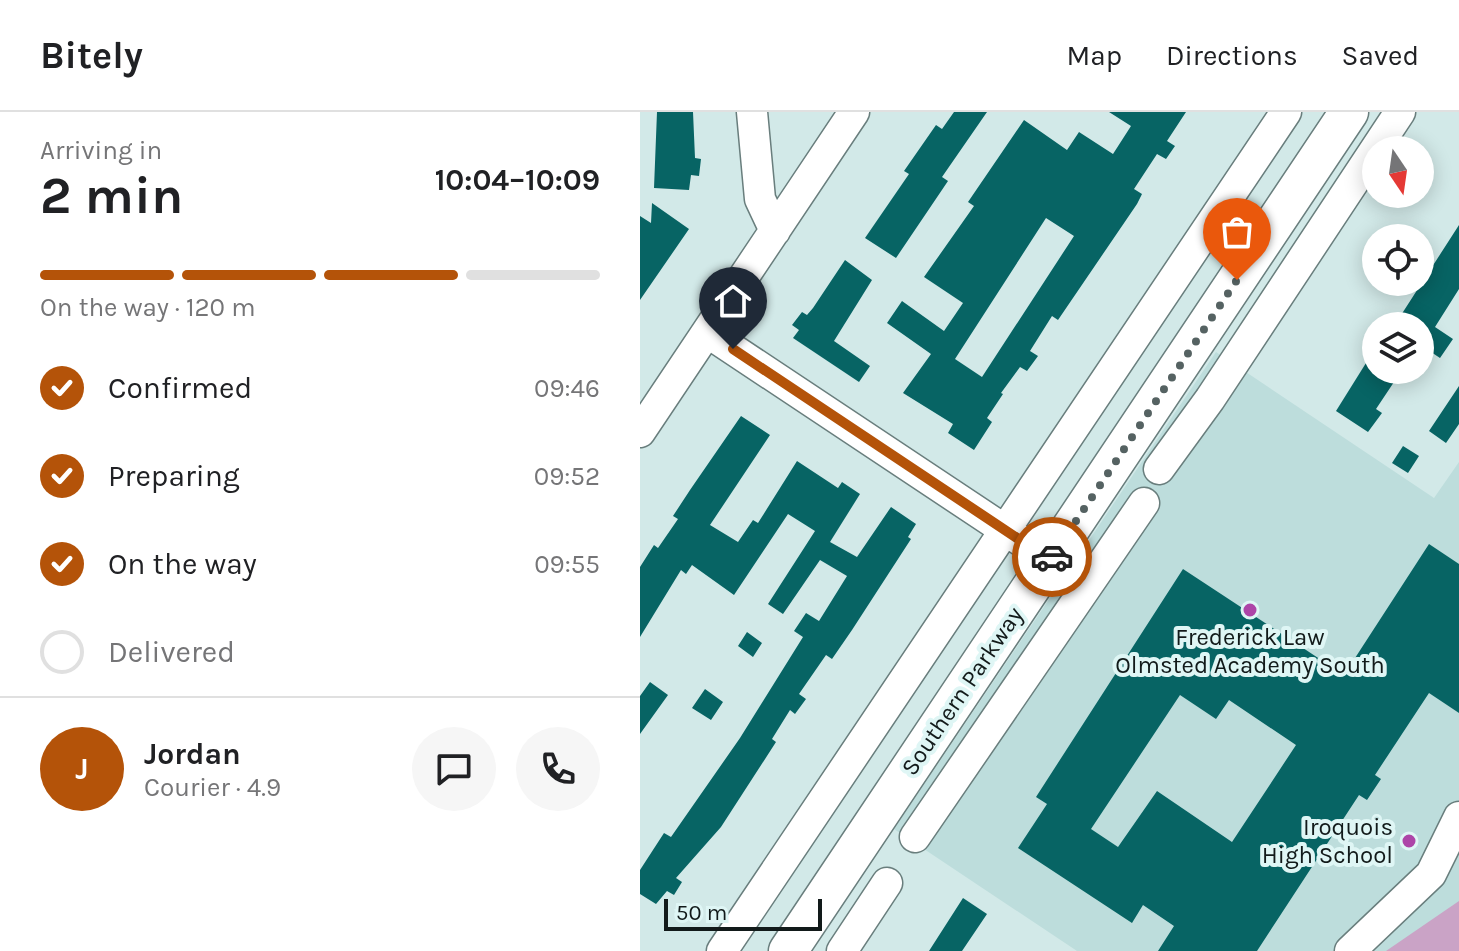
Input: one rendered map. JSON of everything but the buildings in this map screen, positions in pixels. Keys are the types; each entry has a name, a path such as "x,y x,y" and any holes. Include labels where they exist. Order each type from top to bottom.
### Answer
{"main road":[{"name":"Southern Parkway","path":"788,951 1349,112"}],"street":[{"path":"752,112 760,199 775,231"},
{"path":"640,432 854,112"},
{"path":"722,951 1286,112"},
{"path":"1159,469 1400,112"},
{"path":"707,332 1050,560"},
{"path":"1156,401 1192,423"},
{"path":"915,837 1144,503"},
{"path":"1350,951 1431,874 1459,817"},
{"path":"842,951 887,883"}],"shaded area":[{"name":"Frederick Law Olmsted Academy South","path":"1216,352 1434,498 1459,462 1459,951 1077,951 894,829"},
{"path":"1459,901 1459,951 1386,951"}],"way so far":[{"path":"1052,557 1237,280"}],"place":[{"name":"Frederick Law Olmsted Academy South","path":"1250,610"},
{"name":"Iroquois High School","path":"1409,841"}],"route":[{"path":"733,349 934,485 1050,560 1052,557"}]}
